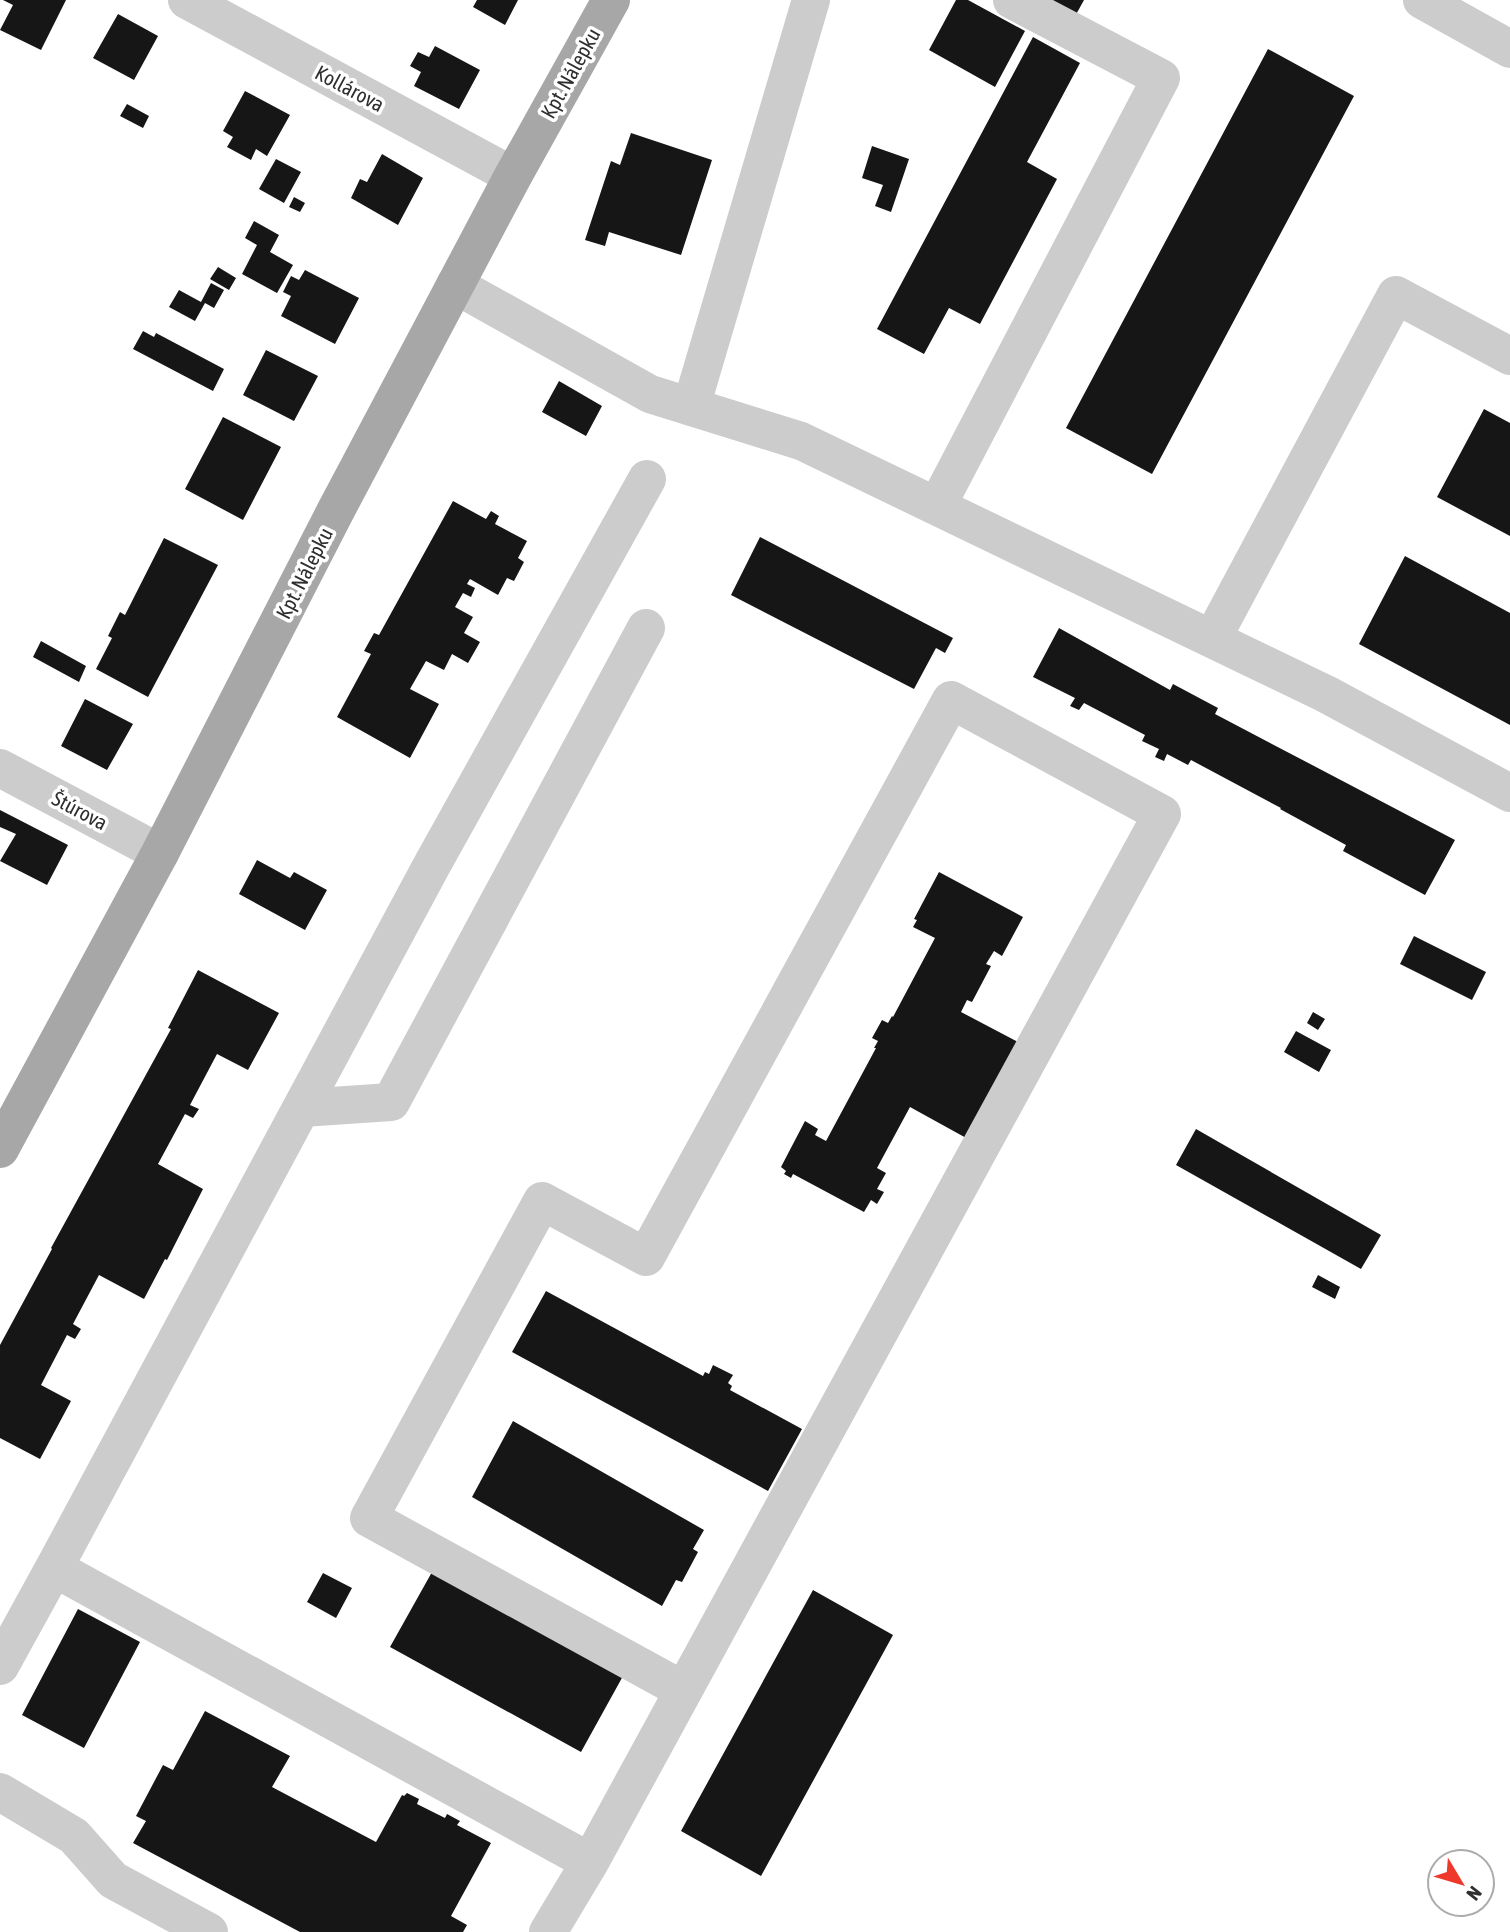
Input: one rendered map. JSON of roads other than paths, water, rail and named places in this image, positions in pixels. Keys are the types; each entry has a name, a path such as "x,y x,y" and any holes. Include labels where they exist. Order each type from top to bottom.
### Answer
{"main road":[{"name":"Kpt. Nálepku","path":"0,1149 160,853 455,285 611,0"}],"street":[{"name":"Kollárova","path":"187,0 513,176"},
{"path":"691,407 811,0"},
{"path":"937,506 1161,78 1012,0"},
{"path":"1422,0 1510,50"},
{"path":"455,285 650,394 802,441 1326,694 1510,793"},
{"path":"1212,639 1396,295 1510,356"},
{"path":"0,1666 433,863 647,479"},
{"path":"302,1108 391,1102 646,628"},
{"path":"548,1932 590,1862 1162,814 951,700 646,1257 542,1200 369,1518 683,1690"},
{"name":"Štúrova","path":"0,768 160,853"},
{"path":"54,1568 590,1862"},
{"path":"0,1792 74,1836 113,1880 209,1932"}]}
